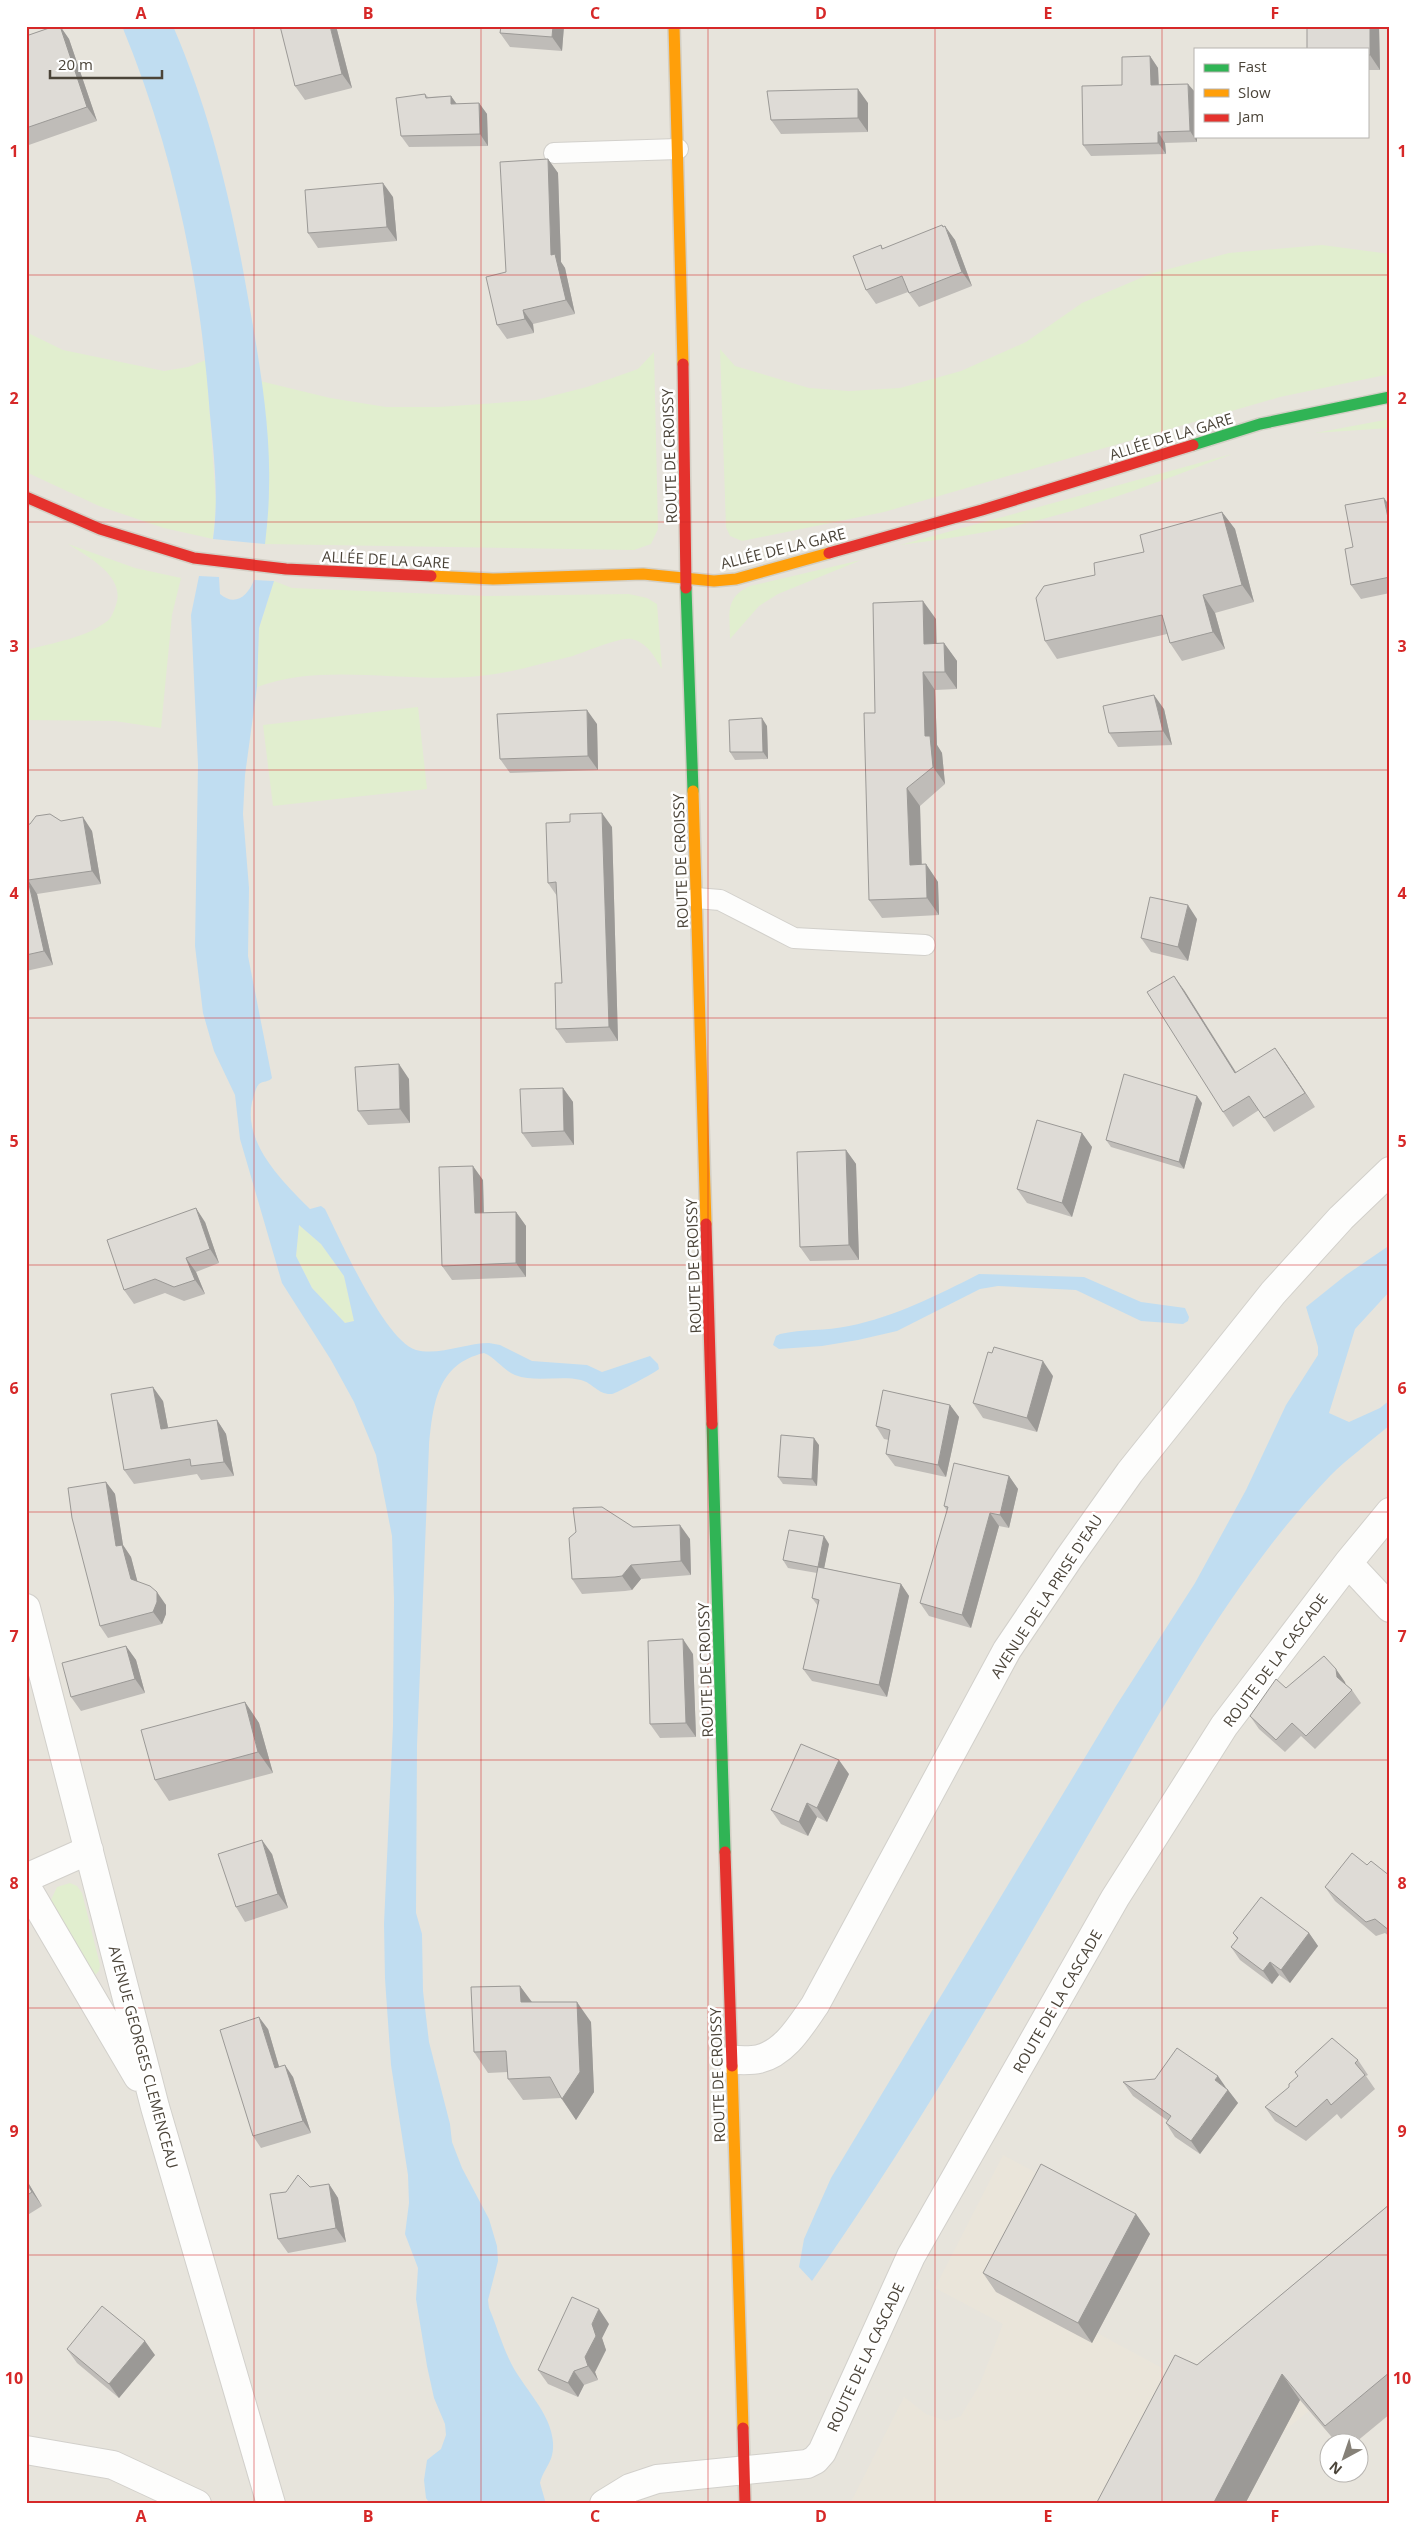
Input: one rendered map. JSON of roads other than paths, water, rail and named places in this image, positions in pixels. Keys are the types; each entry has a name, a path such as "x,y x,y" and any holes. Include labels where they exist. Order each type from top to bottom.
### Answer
{"main road":[{"name":"ROUTE DE CROISSY","path":"674,26 687,522 686,579 745,2504"},
{"name":"ALLÉE DE LA GARE","path":"26,497 100,529 194,558 286,569 493,579 643,574 686,579 736,579 991,507 1260,424 1390,397"}],"street":[{"name":"AVENUE DE LA PRISE D'EAU","path":"732,2060 765,2057 787,2042 799,2028 815,2005 1007,1650 1069,1558 1130,1472 1273,1293 1341,1218 1390,1172"},
{"name":"ROUTE DE LA CASCADE","path":"744,2469 807,2464 816,2460 822,2452 910,2256 1116,1898 1224,1726 1348,1563 1390,1512"},
{"path":"1348,1563 1390,1608"},
{"name":"AVENUE GEORGES CLEMENCEAU","path":"26,1608 155,2107 271,2504"},
{"path":"26,1878 90,1850"},
{"path":"26,1886 155,2107"},
{"path":"26,2450 113,2465 197,2504"},
{"path":"604,2504 630,2488 657,2479 744,2469"}],"lane":[{"path":"554,153 678,149"},
{"path":"696,898 720,900 794,938 925,945"}],"water":[{"path":"122,26 173,26 198,91 218,157 241,258 263,389 269,464 269,502 265,544 213,539 216,508 214,461 205,364 191,265 170,169 140,73"},
{"path":"199,576 219,577 220,594 231,600 236,600 245,595 254,580 274,581 259,628 257,687 245,775 243,814 249,888 248,956 272,1078 262,1082 256,1088 252,1102 251,1118 254,1133 268,1162 310,1209 321,1206 325,1209 364,1287 378,1309 404,1343 416,1350 434,1351 489,1343 500,1345 532,1361 587,1365 602,1372 650,1356 658,1364 659,1369 620,1391 607,1394 581,1380 565,1378 540,1379 515,1375 484,1353 468,1358 456,1366 440,1388 433,1415 429,1446 417,1746 416,1913 422,1934 423,1991 429,2042 450,2124 452,2142 462,2168 489,2219 497,2246 498,2261 488,2300 489,2308 514,2369 542,2410 551,2432 553,2443 552,2455 540,2483 546,2504 430,2504 426,2498 424,2480 427,2460 441,2449 446,2435 445,2424 434,2398 427,2366 416,2299 418,2268 405,2234 409,2203 408,2175 391,2065 385,1979 384,1924 393,1726 394,1599 392,1536 376,1455 354,1402 331,1360 282,1283 240,1139 235,1095 214,1051 203,1013 195,946 198,765 191,615","holes":["299,1225 321,1244 344,1276 354,1321 345,1323 312,1288 296,1256"]},
{"path":"1390,1245 1390,1291 1355,1329 1329,1413 1349,1422 1380,1408 1390,1400 1390,1425 1330,1476 1262,1556 1231,1599 1174,1688 923,2113 812,2281 799,2267 804,2239 831,2178 1116,1706 1195,1583 1246,1490 1286,1405 1318,1355 1318,1347 1306,1307 1346,1275"},
{"path":"979,1274 1084,1277 1141,1302 1185,1308 1189,1317 1188,1321 1183,1324 1141,1321 1076,1290 998,1286 980,1289 897,1331 822,1346 779,1349 773,1345 776,1336 780,1334 840,1328 883,1317 932,1297"}]}
